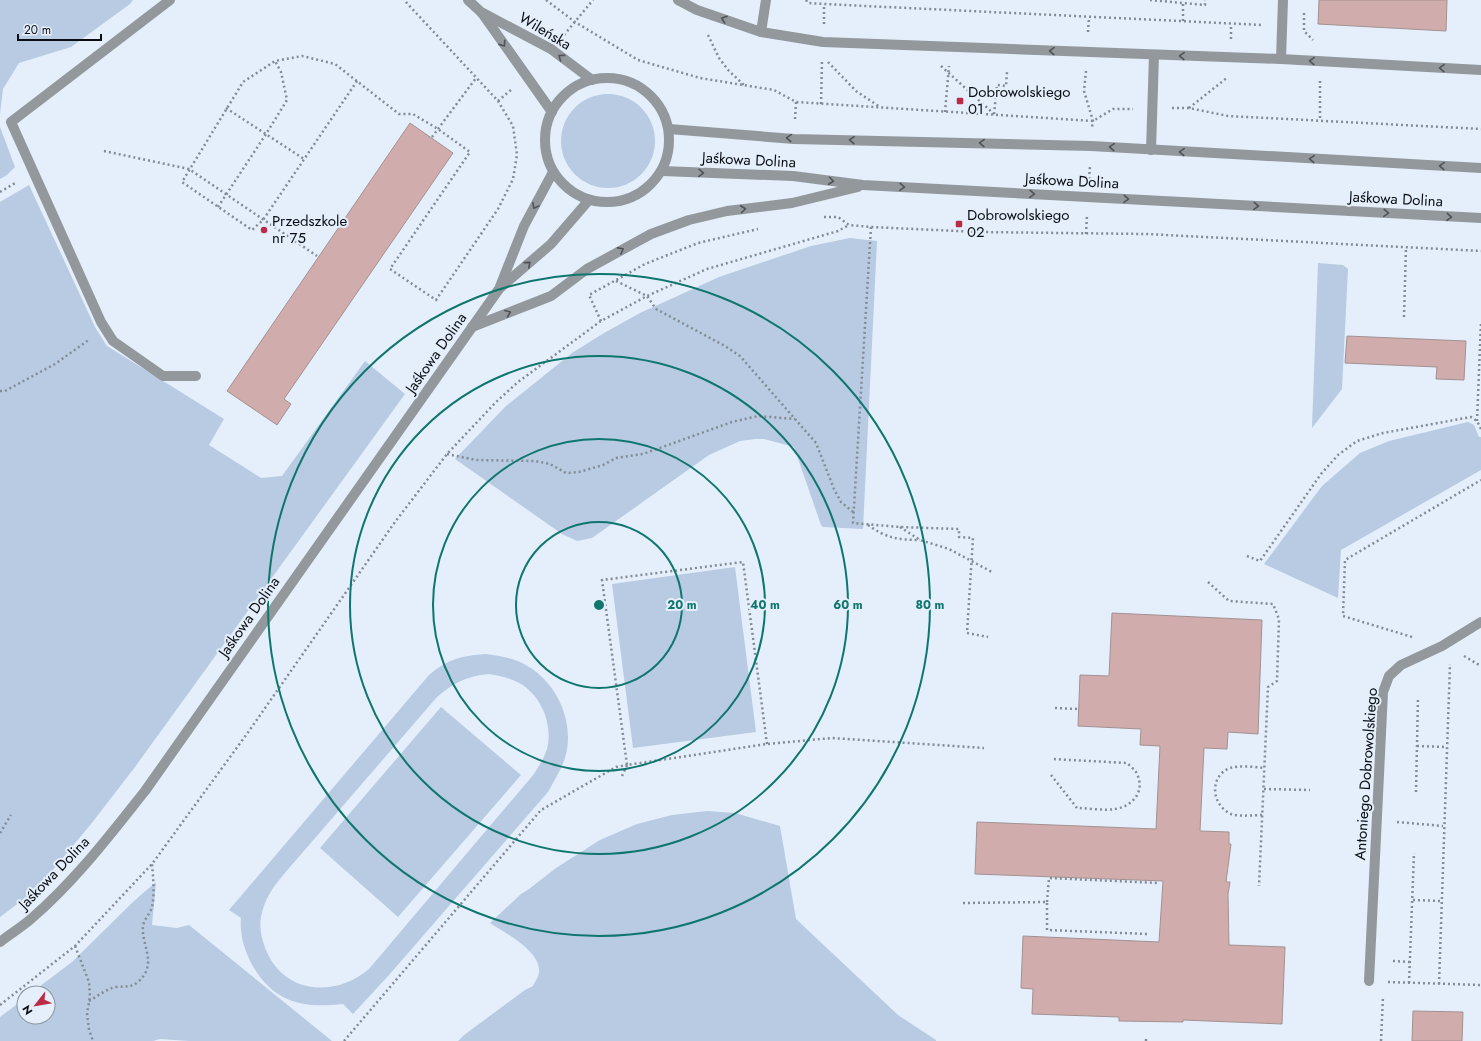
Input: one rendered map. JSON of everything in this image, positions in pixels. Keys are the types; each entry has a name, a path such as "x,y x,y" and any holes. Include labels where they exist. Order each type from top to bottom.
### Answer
{"street":[{"path":"170,0 10,122 101,322 113,341 163,376 196,376"},
{"name":"Wileńska","path":"468,0 481,12 552,112"},
{"path":"678,0 697,10 761,32 823,42 1281,59 1481,70"},
{"path":"761,32 766,0"},
{"path":"1281,59 1283,0"},
{"name":"Wileńska","path":"481,12 551,49 592,80"},
{"path":"1151,150 1154,54"},
{"path":"609,78 626,81 641,88 654,99 664,113 669,129 669,151 662,171 649,188 631,199 610,203 589,200 568,189 553,172 547,157 545,142 547,126 552,112 562,98 576,87 592,80 609,78"},
{"name":"Jaśkowa Dolina","path":"669,129 794,139 1092,146 1481,168"},
{"name":"Jaśkowa Dolina","path":"662,171 793,176 863,185 1481,218"},
{"name":"Jaśkowa Dolina","path":"0,942 31,919 66,885 97,852 145,791 499,289 524,226 553,172"},
{"path":"472,327 551,296 587,269 651,234 664,229 689,220 727,211 792,203 863,185"},
{"name":"Jaśkowa Dolina","path":"499,289 552,244 589,200"},
{"name":"Antoniego Dobrowolskiego","path":"1369,981 1383,692 1389,676 1401,665 1442,646 1481,622"}],"path":[{"path":"357,81 263,220 252,230 182,182 243,82 275,61 302,56 335,64 357,81 399,114 413,114 438,129 470,152 390,269 436,300 498,209 513,180 517,155 513,126 498,101 404,0"},
{"path":"546,0 575,22 638,60 700,78 774,90 796,102 1092,121 1113,109"},
{"path":"575,22 593,0"},
{"path":"806,0 808,3 1268,25"},
{"path":"1150,0 1205,5 1205,0"},
{"path":"1182,21 1184,3"},
{"path":"697,10 719,58 729,71 745,85"},
{"path":"918,46 994,114"},
{"path":"945,112 951,47"},
{"path":"822,57 856,91 880,108"},
{"path":"218,207 287,100 281,72 275,61"},
{"path":"994,114 997,85 1006,86 1007,70"},
{"path":"1230,75 1189,108 1228,116 1481,129"},
{"path":"432,138 476,78"},
{"path":"226,108 304,159"},
{"path":"104,151 189,169 317,256"},
{"path":"817,217 838,217 849,225 871,227 979,232 1146,234 1481,251"},
{"path":"0,1005 75,946 152,864 249,731 394,522 447,454 496,402 518,382 601,321 647,296 707,269 838,232 849,225"},
{"path":"871,227 852,523 900,527 960,529 959,537 973,538 967,633 988,637"},
{"path":"601,321 589,295 615,280 645,264 698,243 763,228"},
{"path":"1404,316 1406,247"},
{"path":"615,280 647,296 656,309 725,346 740,356 774,397 795,418 816,443 834,489 842,502 853,512"},
{"path":"0,391 5,391 55,364 89,341 101,322"},
{"path":"1481,322 1477,421 1481,429"},
{"path":"447,454 476,460 535,461 550,464 566,474 603,465 616,458 643,454 732,422 758,416 795,418"},
{"path":"1247,556 1260,561 1321,474 1338,455 1357,441 1383,433 1471,417 1477,421"},
{"path":"1442,646 1343,616 1345,560 1481,480"},
{"path":"867,524 878,532 891,538 902,540 920,540"},
{"path":"900,527 920,540 949,549 992,572"},
{"path":"622,776 627,765 602,580 744,562 767,744"},
{"path":"1208,582 1229,601 1273,604 1279,619 1277,681 1268,687 1260,886"},
{"path":"1439,984 1443,826 1450,657"},
{"path":"1416,792 1418,698"},
{"path":"1055,708 1078,709"},
{"path":"344,1041 541,810 616,768 627,765 767,744 832,738 984,748"},
{"path":"1417,746 1447,747"},
{"path":"1051,775 1077,808 1113,809 1125,807 1132,802 1139,793 1140,784 1136,772 1127,763 1052,759"},
{"path":"1262,816 1233,815 1224,810 1216,800 1214,788 1220,776 1230,768 1265,768"},
{"path":"1264,789 1310,790"},
{"path":"0,833 11,815"},
{"path":"1376,821 1443,826"},
{"path":"1409,983 1414,853"},
{"path":"89,1001 103,992 116,987 128,987 136,984 146,972 149,963 143,927 152,906 152,864"},
{"path":"1148,934 1047,930 1049,878 1159,883"},
{"path":"1413,900 1441,901"},
{"path":"963,903 1047,902"},
{"path":"75,946 89,982 89,1001 87,1013 88,1024 93,1041"},
{"path":"1392,962 1410,962"},
{"path":"1369,981 1481,985"},
{"path":"1381,1041 1383,982"}],"shaded area":[{"path":"0,0 133,0 130,4 71,47 19,63 3,89 0,114"},
{"path":"608,94 626,98 641,108 651,123 655,141 651,159 641,174 626,184 608,188 590,184 575,174 565,159 561,141 565,123 575,108 590,98"},
{"path":"0,127 15,167 7,175 0,179"},
{"path":"29,185 95,327 107,346 224,419 209,445 261,478 282,476 365,361 405,394 135,767 91,824 36,890 0,917 0,202"},
{"path":"850,238 877,241 863,529 823,527 794,447 764,439 740,441 709,455 592,538 577,541 562,534 455,459 506,406 572,353 604,333 640,313 719,277 811,246"},
{"path":"1318,263 1343,265 1348,269 1342,389 1312,428"},
{"path":"1468,422 1474,425 1479,437 1481,437 1481,470 1341,550 1338,598 1264,564 1322,486 1360,453 1389,441"},
{"path":"735,567 756,732 633,748 612,584"},
{"path":"485,654 513,659 524,664 540,675 549,684 556,695 566,719 568,745 562,767 555,780 548,792 389,975 353,1014 343,1004 306,1004 285,998 275,992 258,975 246,953 241,929 241,918 229,910 429,675 442,665 455,659","holes":["489,674 521,684 535,696 544,712 548,731 547,749 534,774 369,969 356,978 341,984 326,987 312,987 298,983 285,976 274,965 266,950 262,938 260,921 262,911 273,889 284,874 437,697 455,684 467,678"]},
{"path":"441,707 521,775 398,917 320,848"},
{"path":"707,811 735,813 780,826 796,919 898,1015 936,1041 458,1041 525,990 533,986 538,977 538,964 528,950 513,937 490,923 521,894 556,868 600,840 637,824 672,815"},
{"path":"156,882 152,925 177,928 189,925 332,1041 189,1041 160,1039 153,1041 0,1041 0,1017 16,1005 16,1025 56,1025 56,985 42,985 72,962 135,900"}],"building":[{"path":"1319,0 1447,0 1446,31 1318,24"},
{"path":"410,123 453,153 284,399 291,404 277,425 227,391"},
{"path":"1347,336 1466,341 1464,380 1436,379 1437,367 1345,363"},
{"path":"1112,613 1262,620 1258,734 1228,732 1227,749 1204,748 1200,831 1229,832 1229,844 1231,844 1226,882 1230,882 1228,894 1229,945 1285,947 1282,1024 1183,1020 1183,1022 1119,1021 1119,1017 1032,1014 1033,989 1021,988 1023,936 1159,942 1163,881 975,874 977,822 1156,829 1160,746 1140,745 1141,729 1078,726 1080,675 1109,676"},
{"path":"1413,1011 1463,1012 1462,1041 1412,1041"}],"place":[{"name":"Dobrowolskiego 01","path":"960,101"},
{"name":"Dobrowolskiego 02","path":"959,224"},
{"name":"Przedszkole nr 75","path":"264,230"}]}
